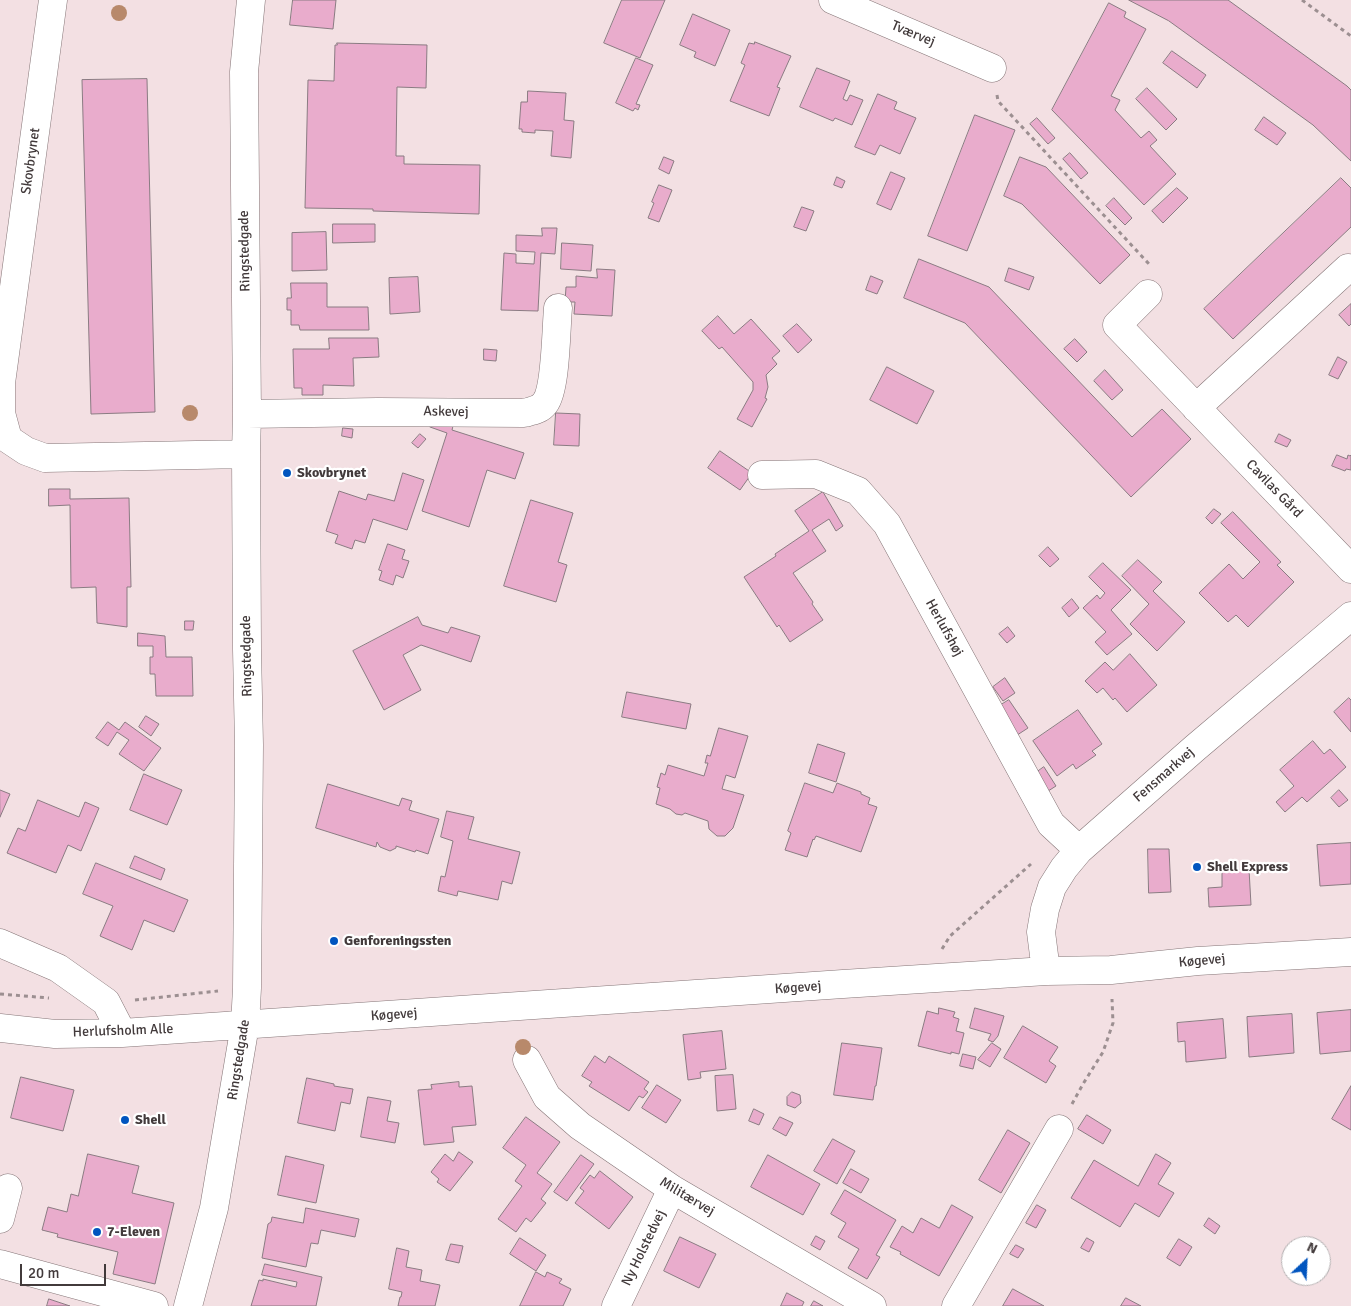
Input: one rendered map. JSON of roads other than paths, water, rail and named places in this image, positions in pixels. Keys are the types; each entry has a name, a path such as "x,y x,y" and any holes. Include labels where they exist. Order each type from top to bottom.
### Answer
{"street":[{"name":"Skovbrynet","path":"53,0 1,383 1,413 8,439 26,451 45,458 246,454"},
{"name":"Ringstedgade","path":"188,1306 214,1208 246,1025 248,755 244,72 251,0"},
{"name":"Tværvej","path":"833,0 992,68"},
{"path":"1196,408 1348,268"},
{"name":"Cavilas Gård","path":"1148,294 1117,325 1351,570"},
{"name":"Askevej","path":"247,414 378,412 524,413 537,410 544,405 552,384 558,308"},
{"name":"Herlufshøj","path":"762,475 816,474 858,491 887,524 1051,824 1071,843"},
{"name":"Fensmarkvej","path":"1046,971 1041,932 1045,909 1052,887 1064,868 1071,843 1168,772 1351,616"},
{"path":"0,943 58,968 106,1002 122,1033"},
{"name":"Køgevej","path":"246,1025 1046,971 1111,970 1198,961 1351,952"},
{"name":"Herlufsholm Alle","path":"0,1028 56,1034 122,1033 246,1025"},
{"name":"Militærvej","path":"527,1060 547,1097 580,1126 672,1189 872,1306"},
{"path":"956,1306 1059,1129"},
{"path":"0,1219 8,1188"},
{"name":"Ny Holstedvej","path":"616,1306 672,1189"},
{"path":"0,1264 154,1306"}],"place":[{"name":"Skovbrynet","path":"287,473"},
{"name":"Shell Express","path":"1197,867"},
{"name":"Genforeningssten","path":"334,941"},
{"name":"Shell","path":"125,1120"},
{"name":"7-Eleven","path":"97,1232"}]}
